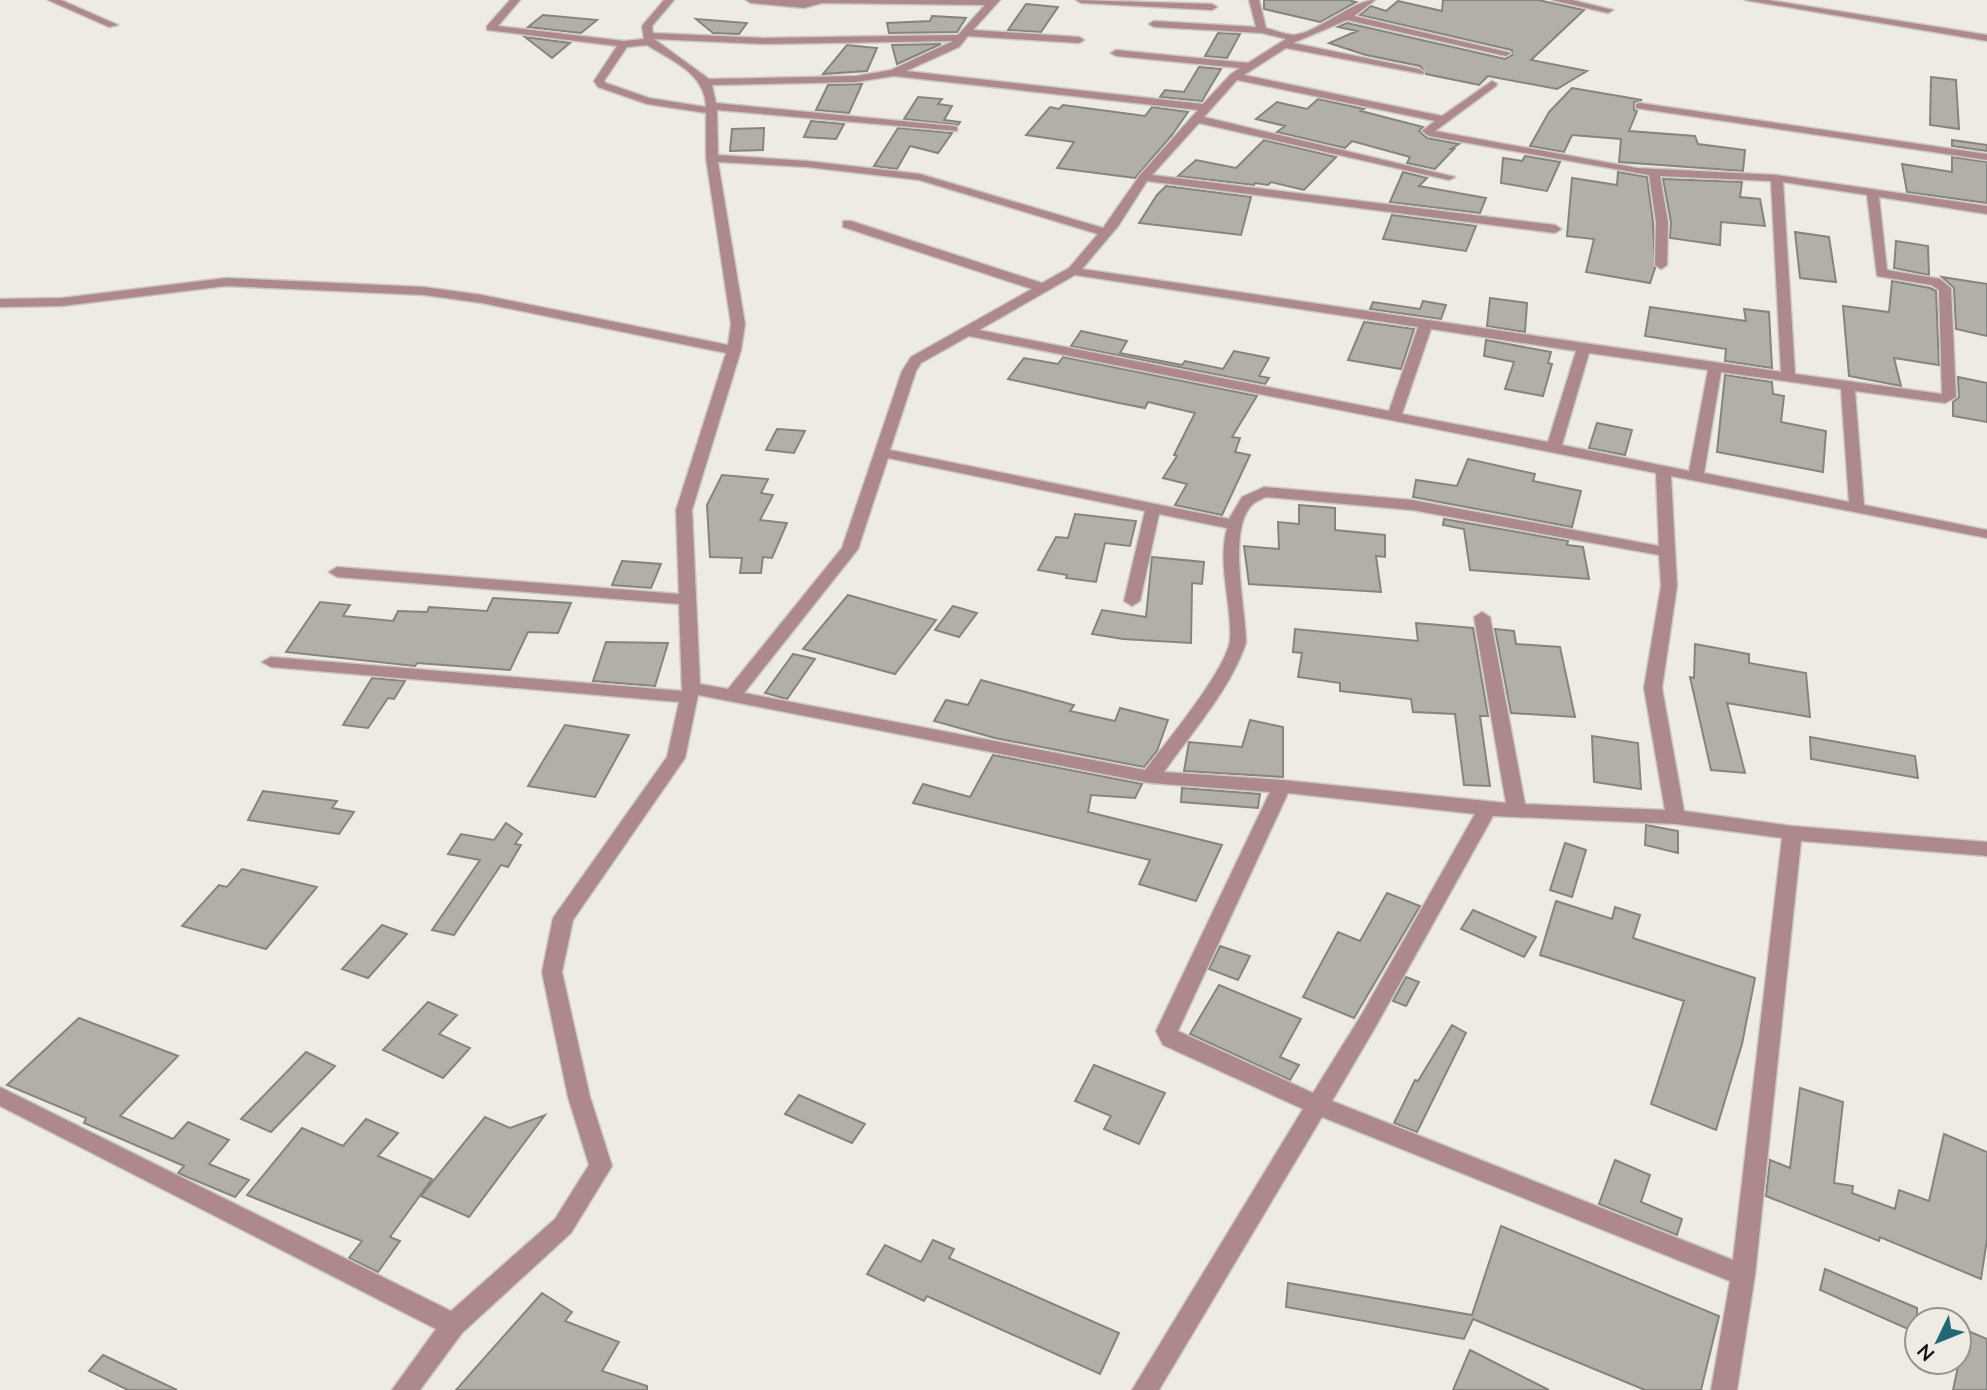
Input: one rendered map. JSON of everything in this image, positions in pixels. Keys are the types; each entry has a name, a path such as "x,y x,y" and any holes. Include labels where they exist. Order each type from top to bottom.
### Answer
{"street":[{"path":"52,0 113,25"},
{"path":"514,0 491,28 624,44 648,39 764,41 963,35 1079,40"},
{"path":"648,39 647,26 669,0"},
{"path":"751,0 804,5 821,0 995,1"},
{"path":"1081,0 1212,7"},
{"path":"1254,0 1262,30"},
{"path":"731,697 850,549 909,371 916,360 1073,271 1106,233 1144,177 1235,76 1289,41 1346,17 1370,0"},
{"path":"1557,0 1608,10"},
{"path":"1749,0 1987,38"},
{"path":"894,74 955,45 995,1"},
{"path":"1346,17 1506,53"},
{"path":"1154,24 1262,30 1289,41 1419,72"},
{"path":"405,1390 453,1325 564,1226 601,1166 579,1097 552,972 563,918 676,758 690,693 684,510 734,350 738,324 712,158 712,98 705,82 696,72 648,39"},
{"path":"624,44 599,81 602,85 647,101 953,129"},
{"path":"1116,53 1248,66"},
{"path":"705,82 856,79 894,74 1206,108"},
{"path":"1235,76 1441,119"},
{"path":"1492,84 1441,119 1428,131 1429,134 1516,151 1654,172 1777,178 1987,210"},
{"path":"1640,106 1987,158"},
{"path":"1196,119 1449,177"},
{"path":"712,158 843,167 920,177 1106,233"},
{"path":"1654,172 1662,222 1661,265"},
{"path":"1144,177 1555,229"},
{"path":"1777,178 1788,378"},
{"path":"1073,271 1788,378 1949,397 1945,288 1935,282 1881,273 1872,193"},
{"path":"847,224 1042,288"},
{"path":"0,303 62,302 226,282 424,291 482,299 734,350"},
{"path":"1394,417 1426,324"},
{"path":"965,331 1986,534"},
{"path":"1553,449 1584,348"},
{"path":"1696,475 1715,367"},
{"path":"1848,386 1857,508"},
{"path":"884,453 1234,525"},
{"path":"1663,469 1669,586 1653,688 1676,817"},
{"path":"1150,777 1238,646 1231,569 1234,525 1245,499 1264,492 1412,505 1667,552"},
{"path":"1132,601 1153,508"},
{"path":"337,572 688,600"},
{"path":"1482,617 1517,811"},
{"path":"271,662 731,697 1150,777 1282,786 1487,809 1676,817 1792,833 1987,849"},
{"path":"1282,786 1167,1031 1171,1039 1317,1105 1743,1275"},
{"path":"1145,1390 1368,1020 1487,809"},
{"path":"1724,1390 1743,1275 1792,833"},
{"path":"0,1096 453,1325"}],"building":[{"path":"1264,0 1356,2 1320,22 1264,9"},
{"path":"1443,0 1538,0 1584,10 1531,60 1587,71 1557,89 1488,76 1479,85 1426,74 1420,66 1366,55 1329,43 1357,31 1338,27 1347,23 1505,59 1512,55 1512,50 1360,15 1371,6 1386,11 1398,1 1442,11"},
{"path":"1026,4 1058,7 1041,32 1008,30"},
{"path":"543,15 597,20 581,33 528,27"},
{"path":"932,16 966,18 957,32 889,33 887,23 930,21"},
{"path":"696,19 747,23 739,34 713,33"},
{"path":"1218,33 1240,34 1227,58 1205,56"},
{"path":"525,37 570,43 552,58"},
{"path":"941,44 897,64 892,45"},
{"path":"847,45 877,48 867,71 823,74"},
{"path":"1199,67 1221,69 1202,101 1160,97 1165,90 1184,92"},
{"path":"1931,77 1956,80 1959,129 1930,125"},
{"path":"862,84 849,113 816,110 828,85"},
{"path":"1572,88 1642,100 1634,102 1634,110 1637,111 1629,131 1695,136 1698,144 1745,150 1743,171 1619,162 1621,139 1572,135 1564,152 1530,146 1549,112"},
{"path":"918,97 942,99 938,104 952,106 944,120 960,122 958,125 904,119"},
{"path":"1318,99 1364,109 1361,111 1423,127 1419,131 1427,138 1459,144 1451,149 1454,149 1435,169 1407,163 1410,157 1352,141 1345,148 1277,132 1285,126 1256,119 1277,102 1307,109"},
{"path":"1063,105 1145,116 1152,107 1188,112 1135,178 1057,168 1074,142 1026,135 1050,107 1059,109"},
{"path":"811,121 844,124 836,139 804,137"},
{"path":"764,128 763,150 730,151 732,129"},
{"path":"898,128 952,133 938,153 910,146 897,169 874,166"},
{"path":"1264,140 1336,157 1304,190 1271,182 1268,185 1254,185 1178,176 1196,160 1236,168"},
{"path":"1952,140 1987,145 1987,151 1952,146"},
{"path":"1525,156 1560,162 1547,191 1501,183 1503,158 1522,161"},
{"path":"1952,157 1987,162 1987,203 1907,192 1902,164 1952,172"},
{"path":"1403,172 1427,178 1419,186 1486,198 1480,213 1390,202"},
{"path":"1618,172 1647,177 1655,268 1650,283 1586,272 1594,239 1567,236 1572,178 1617,185"},
{"path":"1663,179 1742,182 1740,197 1760,199 1765,226 1721,222 1720,245 1670,238 1671,222"},
{"path":"1166,186 1251,197 1241,235 1139,223"},
{"path":"1392,215 1476,226 1466,251 1383,239"},
{"path":"1795,232 1829,237 1836,282 1800,278"},
{"path":"1896,241 1928,246 1929,275 1894,268"},
{"path":"1942,277 1987,284 1987,336 1956,329 1954,288"},
{"path":"1892,281 1936,291 1939,365 1894,358 1901,386 1849,376 1843,306 1889,312"},
{"path":"1490,298 1527,303 1525,332 1487,326"},
{"path":"1423,301 1446,305 1441,319 1370,309 1373,302 1420,309"},
{"path":"1650,307 1746,321 1744,309 1769,312 1772,368 1725,361 1726,349 1645,336"},
{"path":"1364,322 1414,329 1401,369 1348,360"},
{"path":"1081,331 1127,341 1120,353 1182,365 1185,361 1223,369 1234,351 1269,358 1259,376 1269,378 1265,384 1071,346"},
{"path":"1486,340 1551,352 1548,363 1552,364 1543,396 1505,389 1514,362 1484,356"},
{"path":"1063,357 1257,396 1232,437 1240,438 1235,452 1250,455 1222,515 1175,505 1187,484 1163,478 1177,456 1174,455 1195,413 1148,402 1145,408 1008,379 1024,358 1058,364"},
{"path":"1725,375 1772,382 1773,394 1784,396 1781,422 1826,431 1823,472 1717,452"},
{"path":"1958,377 1987,383 1987,422 1953,416 1953,402 1959,397"},
{"path":"1597,423 1632,430 1625,455 1589,448"},
{"path":"777,429 805,431 794,453 766,450"},
{"path":"1468,459 1535,474 1533,481 1581,491 1572,527 1413,497 1416,480 1457,486"},
{"path":"722,475 768,479 761,493 773,495 760,520 787,523 772,558 763,557 761,573 740,573 742,558 710,557 707,505"},
{"path":"1299,505 1335,508 1335,530 1385,535 1385,557 1376,556 1381,592 1249,584 1244,546 1279,549 1278,522 1299,524"},
{"path":"1075,514 1136,521 1130,546 1105,543 1096,582 1066,578 1067,575 1038,570 1056,537 1068,538"},
{"path":"1444,519 1568,541 1567,545 1583,547 1589,579 1470,570 1464,529 1443,525"},
{"path":"1152,557 1204,562 1202,584 1192,583 1191,643 1123,639 1092,634 1102,610 1146,617"},
{"path":"622,561 661,564 651,588 612,585"},
{"path":"848,595 936,620 895,674 803,649"},
{"path":"493,598 571,603 558,633 528,632 510,670 417,663 415,666 286,652 320,602 350,605 343,616 393,621 398,611 427,612 429,607 487,611"},
{"path":"953,606 977,613 959,637 935,630"},
{"path":"1416,623 1473,628 1488,716 1480,716 1490,786 1464,785 1455,714 1413,712 1411,699 1340,691 1340,683 1298,677 1302,653 1293,652 1295,629 1418,641"},
{"path":"1495,629 1514,631 1516,644 1560,647 1575,717 1511,713"},
{"path":"606,642 668,643 655,686 593,681"},
{"path":"1695,644 1749,654 1749,663 1806,673 1810,717 1727,703 1745,773 1711,770 1690,677 1694,678"},
{"path":"793,654 815,659 787,699 765,693"},
{"path":"372,678 405,681 394,699 388,698 368,728 343,725"},
{"path":"981,680 1074,705 1070,711 1115,721 1120,708 1168,720 1157,751 1144,767 995,738 934,721 946,700 968,705"},
{"path":"1250,720 1283,727 1283,777 1184,771 1189,742 1242,747"},
{"path":"565,725 629,735 595,797 528,786"},
{"path":"1592,736 1638,743 1641,789 1594,782"},
{"path":"1810,737 1915,756 1918,778 1811,759"},
{"path":"993,755 1142,784 1135,798 1091,795 1088,812 1222,845 1196,901 1139,884 1150,860 913,803 923,784 970,797"},
{"path":"1182,788 1260,794 1258,808 1181,802"},
{"path":"263,791 337,801 332,808 354,812 339,834 248,820"},
{"path":"506,823 522,834 515,844 521,845 508,867 501,865 454,935 432,930 480,860 448,854 461,834 494,840"},
{"path":"1646,825 1678,831 1678,853 1645,845"},
{"path":"1565,843 1586,850 1572,897 1550,890"},
{"path":"242,869 317,887 266,949 182,926 219,885 227,887"},
{"path":"1387,893 1420,906 1354,1018 1303,997 1338,932 1360,941"},
{"path":"1556,901 1612,919 1615,907 1640,915 1633,938 1755,978 1742,1044 1716,1130 1651,1104 1684,1001 1540,955"},
{"path":"1473,910 1536,937 1524,957 1461,929"},
{"path":"382,925 407,934 368,978 342,969"},
{"path":"1220,946 1250,956 1238,980 1209,969"},
{"path":"1406,977 1419,982 1406,1006 1393,1001"},
{"path":"1219,985 1301,1019 1280,1057 1299,1065 1290,1080 1190,1034"},
{"path":"428,1002 457,1015 439,1034 470,1048 443,1078 383,1050"},
{"path":"79,1018 178,1056 120,1116 173,1139 188,1122 229,1140 209,1164 249,1180 235,1197 178,1173 184,1166 84,1123 86,1118 7,1085"},
{"path":"1452,1025 1466,1033 1417,1132 1394,1123 1415,1080 1418,1081"},
{"path":"306,1052 335,1066 271,1132 241,1119"},
{"path":"1094,1065 1165,1093 1139,1144 1104,1129 1111,1116 1075,1101"},
{"path":"1800,1088 1843,1102 1834,1183 1853,1186 1852,1193 1895,1209 1899,1190 1929,1201 1944,1134 1987,1152 1987,1239 1981,1279 1880,1237 1879,1241 1766,1196 1770,1160 1790,1168"},
{"path":"799,1095 865,1124 852,1143 785,1114"},
{"path":"545,1115 469,1217 421,1196 485,1117 510,1128"},
{"path":"366,1119 398,1133 378,1156 432,1179 390,1237 400,1241 378,1272 349,1258 362,1241 247,1195 302,1128 343,1146"},
{"path":"1615,1160 1650,1175 1641,1202 1682,1219 1677,1235 1599,1204"},
{"path":"1501,1226 1719,1316 1701,1390 1645,1390 1473,1319 1464,1339 1286,1307 1288,1283 1472,1315"},
{"path":"933,1240 954,1249 949,1258 1119,1333 1100,1374 927,1296 924,1301 867,1274 885,1245 921,1262"},
{"path":"1825,1269 1912,1306 1903,1306 1903,1327 1820,1290"},
{"path":"542,1293 572,1312 565,1321 619,1342 602,1371 647,1386 647,1390 456,1390"},
{"path":"1973,1333 1987,1339 1987,1390 1953,1390 1956,1376 1973,1376"},
{"path":"1470,1350 1549,1390 1453,1390"},
{"path":"103,1355 177,1390 128,1390 89,1371"}]}
